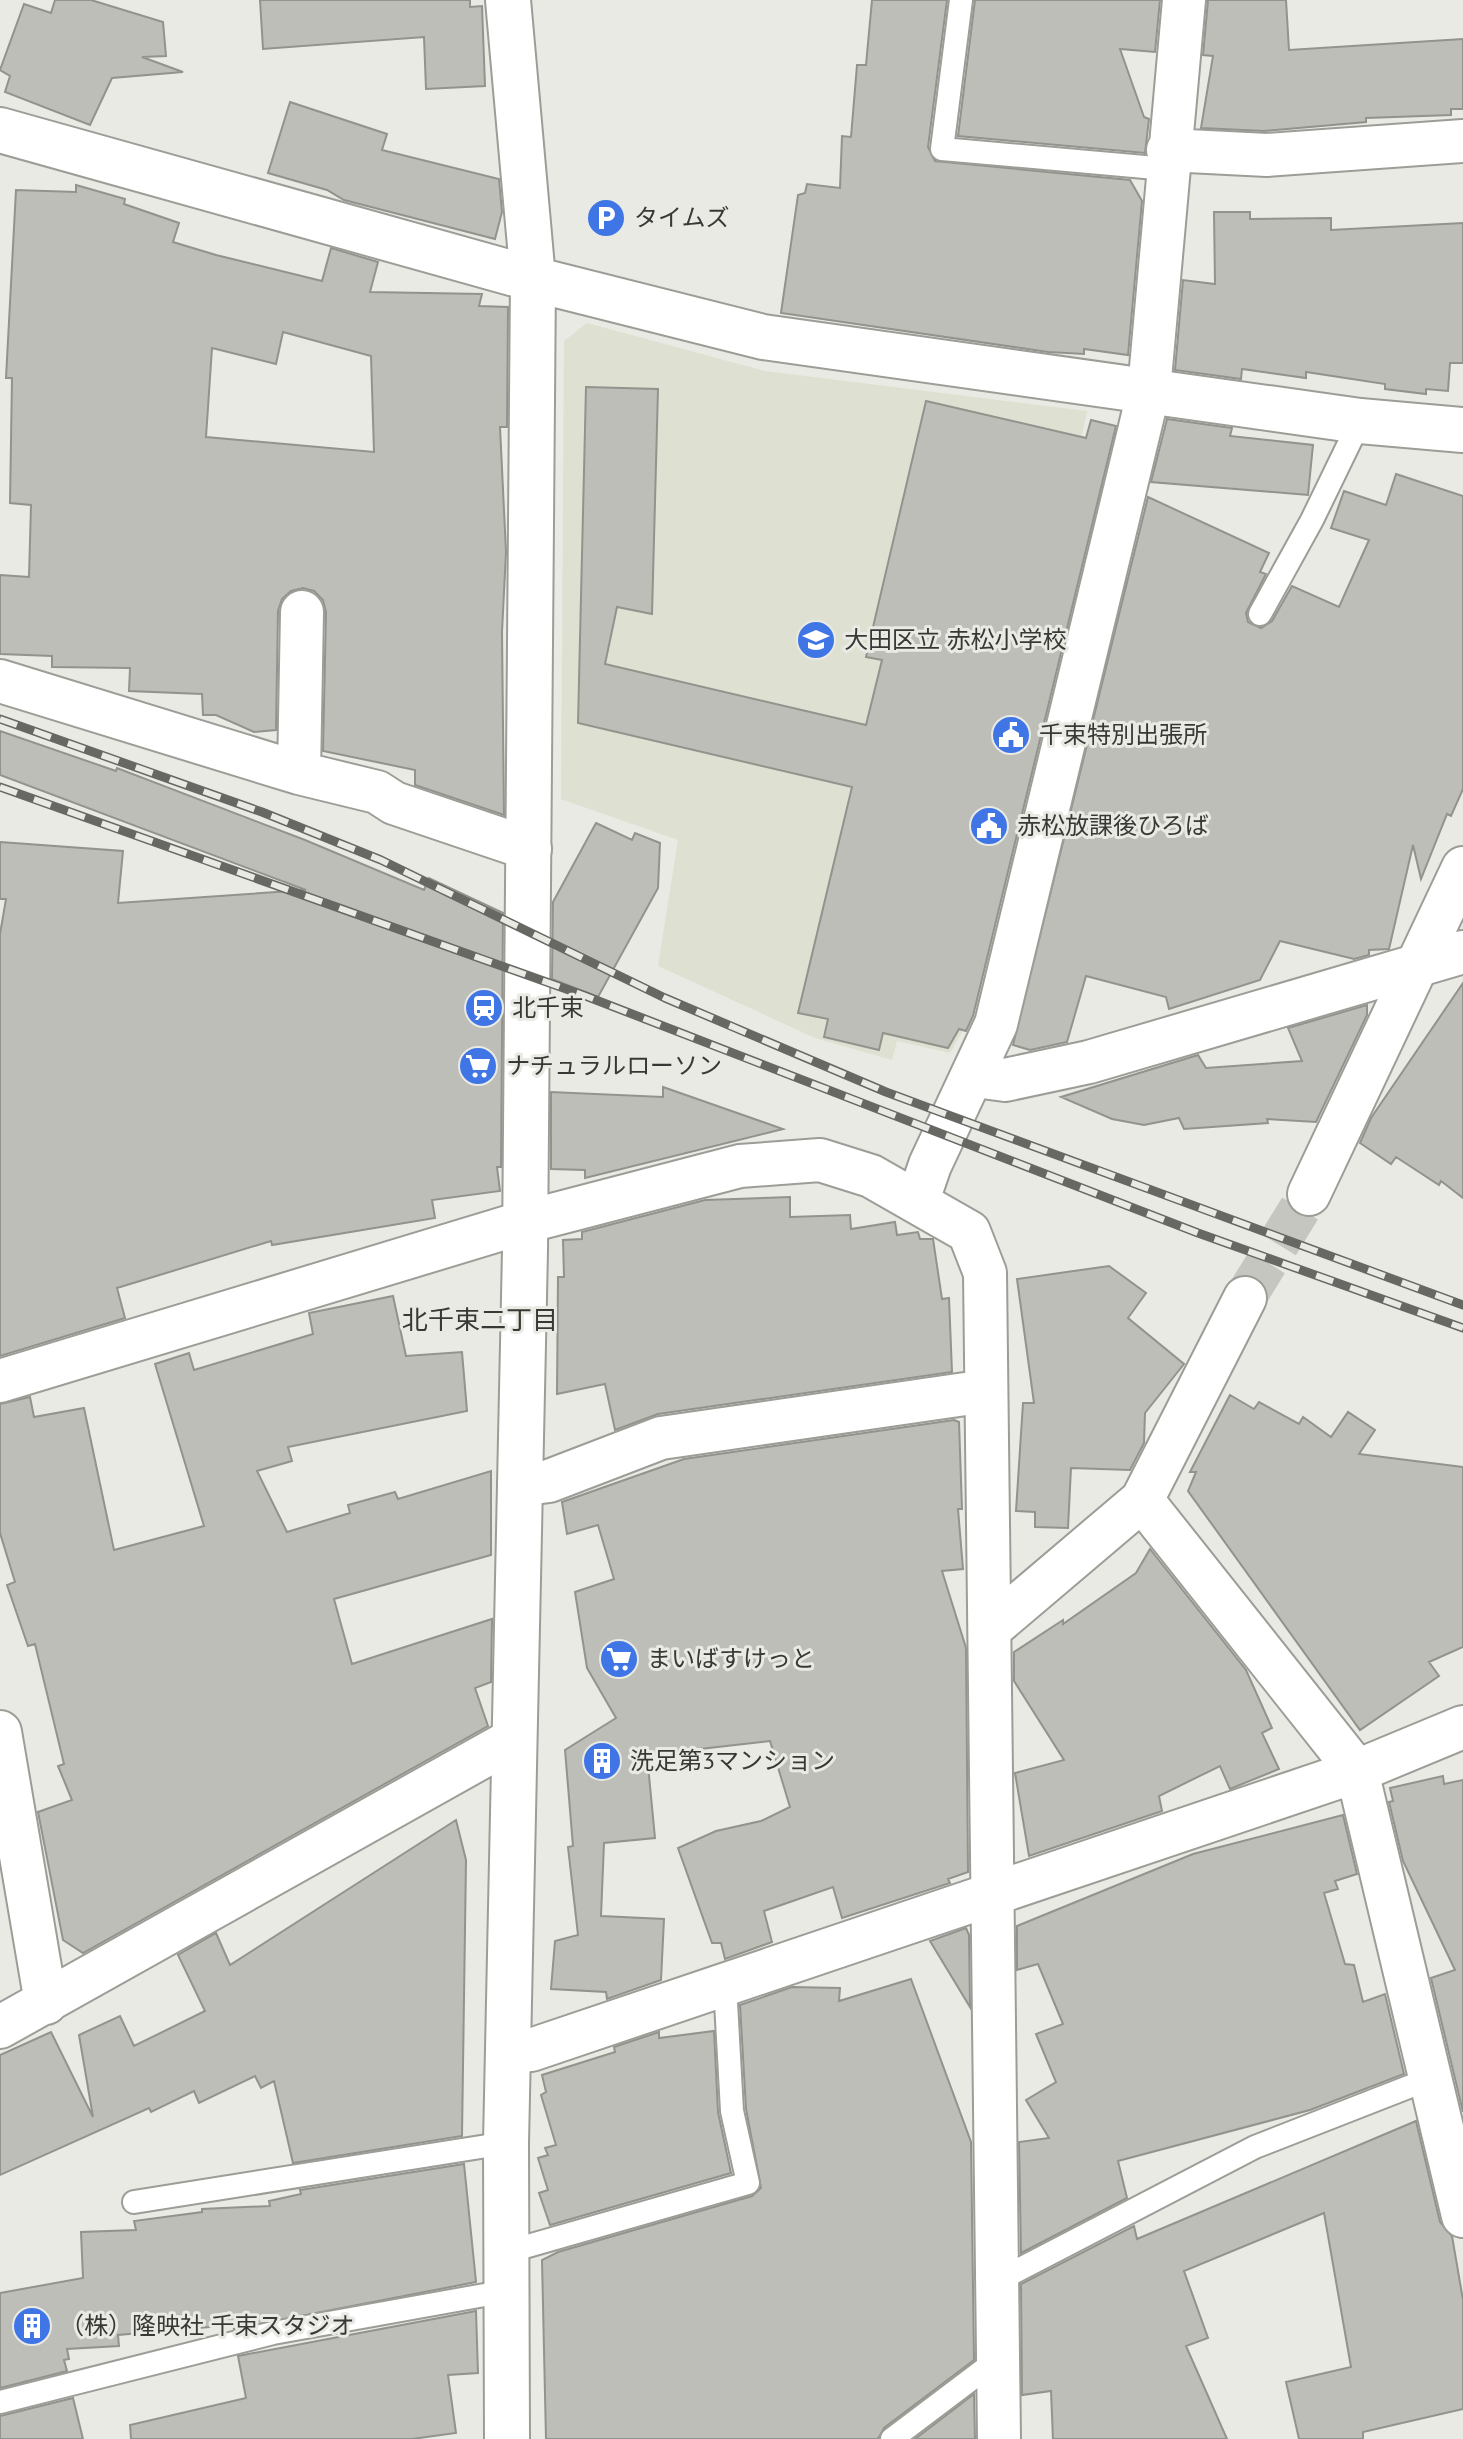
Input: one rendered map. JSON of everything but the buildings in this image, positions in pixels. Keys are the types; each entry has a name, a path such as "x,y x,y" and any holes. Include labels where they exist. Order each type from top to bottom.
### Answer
{"street":[{"path":"507,2439 506,2143 525,1222 533,279 508,0"},
{"path":"918,1200 930,1165 975,1076 996,1024 1149,390 1184,0"},
{"path":"0,130 533,279 763,337 1360,421 1463,430"},
{"path":"1168,159 1463,141"},
{"path":"299,773 302,612"},
{"path":"0,681 299,773 377,792 394,803 530,849"},
{"path":"1309,1194 1414,966 1463,868"},
{"path":"975,1076 1005,1080 1089,1062 1463,952"},
{"path":"0,1381 525,1222 740,1166 820,1160 871,1176 918,1200 969,1232 985,1273 999,2439"},
{"path":"990,1629 1142,1500 1245,1298"},
{"path":"519,1485 549,1481 661,1438 986,1391"},
{"path":"1142,1500 1357,1771 1463,2216"},
{"path":"508,2053 531,2050 993,1891 1357,1771 1463,1727"},
{"path":"0,1732 46,2003"},
{"path":"0,2027 514,1739"}],"lane":[{"path":"961,0 942,149 1168,159"},
{"path":"1260,614 1312,520 1360,421"},
{"path":"0,2402 507,2272 748,2183 732,2111 725,1984"},
{"path":"997,2281 1255,2147 1429,2079"},
{"path":"134,2202 506,2143"},
{"path":"892,2439 998,2359"}],"shaded area":[{"name":"大田区立 赤松小学校","path":"587,323 765,371 1087,411 1074,473 1107,482 979,1006 973,1006 971,1017 950,1053 897,1041 892,1060 815,1038 658,966 678,840 561,799 564,341"}],"tunnel":[{"path":"1245,1298 1309,1194"}],"railway":[{"path":"0,719 262,812 381,860 665,998 886,1092 1463,1305"},
{"path":"0,787 583,995 1198,1233 1463,1328"}],"place":[{"name":"タイムズ","path":"606,218"},
{"name":"大田区立 赤松小学校","path":"816,640"},
{"name":"千束特別出張所","path":"1011,735"},
{"name":"赤松放課後ひろば","path":"989,826"},
{"name":"北千束","path":"484,1008"},
{"name":"ナチュラルローソン","path":"478,1066"},
{"name":"まいばすけっと","path":"619,1659"},
{"name":"洗足第3マンション","path":"602,1761"},
{"name":"（株）隆映社 千束スタジオ","path":"32,2326"}],"district":[{"name":"北千束二丁目","path":"480,1320"}]}
